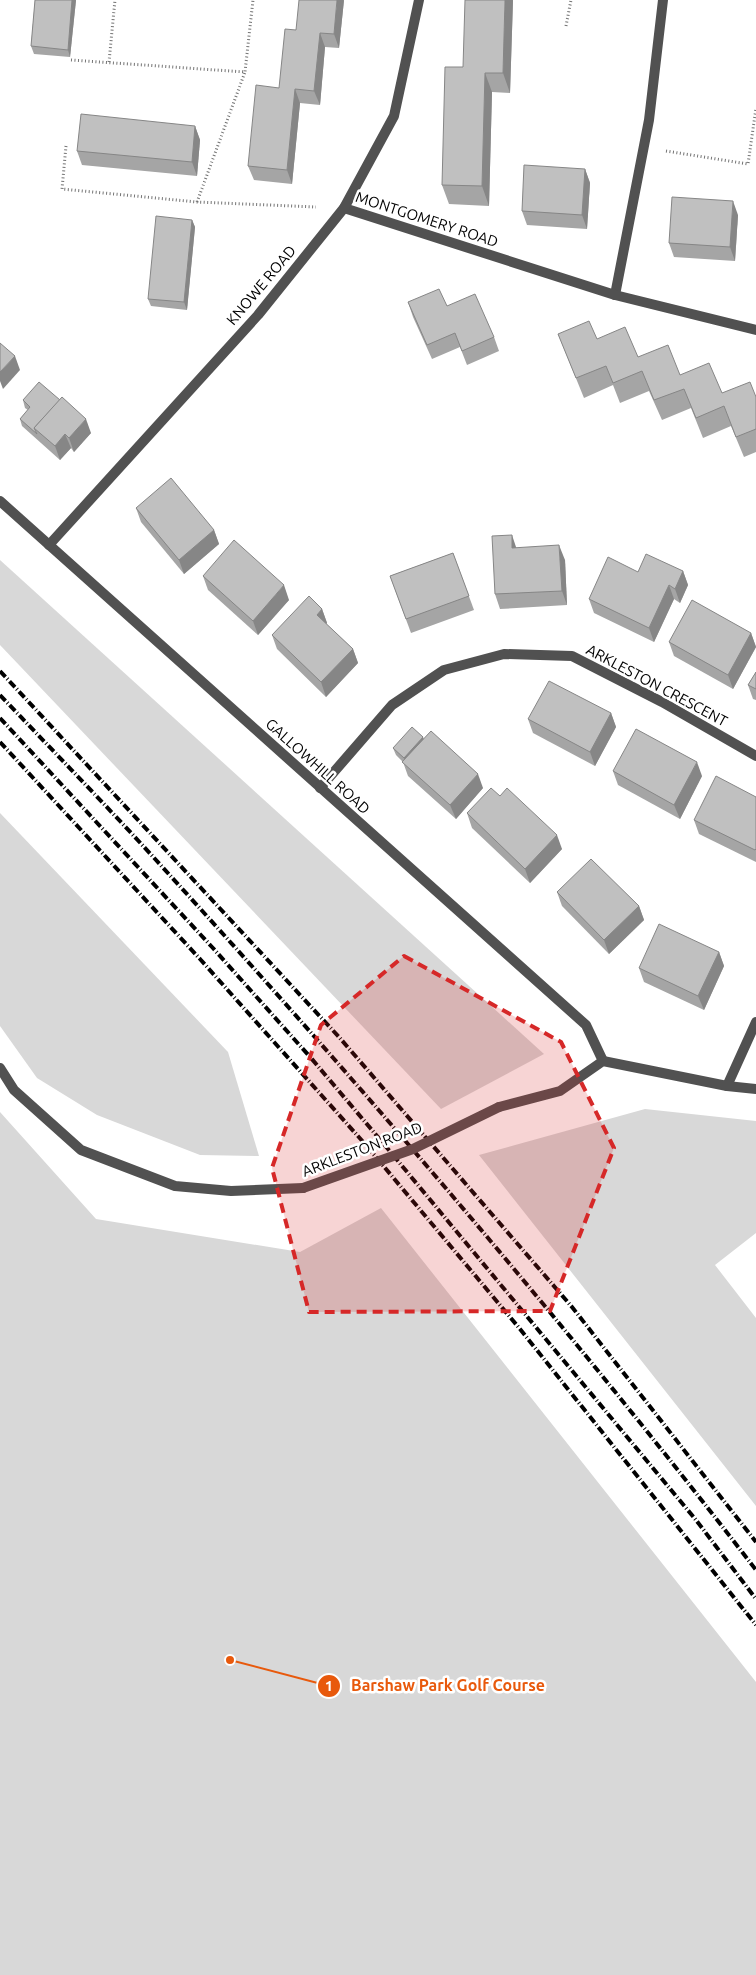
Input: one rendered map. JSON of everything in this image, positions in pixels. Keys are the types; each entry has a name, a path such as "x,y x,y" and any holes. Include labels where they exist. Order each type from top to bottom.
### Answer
{"street":[{"name":"KNOWE ROAD","path":"49,545 258,315 344,208 394,116 419,0"},
{"path":"615,295 649,120 663,0"},
{"name":"MONTGOMERY ROAD","path":"344,208 615,295 756,330"},
{"name":"GALLOWHILL ROAD","path":"0,501 586,1024 603,1061"},
{"name":"ARKLESTON CRESCENT","path":"320,788 392,705 444,670 504,654 572,656 662,702 756,756"},
{"path":"727,1086 756,1022"},
{"path":"603,1061 727,1086 756,1089"},
{"name":"ARKLESTON ROAD","path":"0,1068 14,1090 82,1150 175,1186 231,1191 303,1188 413,1148 499,1106 560,1091 603,1061"}],"path":[{"path":"109,62 115,0"},
{"path":"197,202 245,72 253,0"},
{"path":"566,26 571,0"},
{"path":"70,60 245,72"},
{"path":"643,148 748,164 756,108"},
{"name":"MONTGOMERY ROAD","path":"66,146 62,189 197,202 344,208"}],"highlighted area":[{"path":"404,956 561,1042 614,1148 550,1311 309,1312 272,1168 321,1025"}],"shaded area":[{"path":"0,560 544,1054 441,1109 0,645"},
{"path":"0,813 228,1052 259,1156 200,1155 97,1115 37,1078 0,1026"},
{"path":"645,1109 756,1121 756,1233 715,1265 756,1318 756,1506 479,1155"},
{"path":"0,1112 96,1219 300,1252 381,1208 756,1682 756,1975 0,1975"}],"building":[{"path":"35,0 72,0 68,50 31,46"},
{"path":"299,0 337,0 334,34 320,33 314,91 295,89 287,170 248,166 256,85 279,88 285,29 296,30"},
{"path":"465,0 505,0 503,73 485,73 482,186 442,185 445,67 463,67"},
{"path":"81,114 195,126 192,162 77,151"},
{"path":"524,165 585,169 582,215 522,211"},
{"path":"672,197 733,201 730,247 669,243"},
{"path":"156,216 192,220 184,302 148,299"},
{"path":"439,289 447,306 475,294 494,337 462,351 455,333 427,345 408,302"},
{"path":"589,321 597,339 625,327 638,357 668,345 680,375 709,363 722,393 750,382 756,397 756,429 736,437 724,406 696,418 684,389 654,400 642,371 613,383 606,366 576,378 558,334"},
{"path":"0,343 15,356 0,372"},
{"path":"39,382 60,400 34,428 37,434 20,419 30,407 23,400"},
{"path":"62,397 86,419 69,438 65,434 55,446 34,428"},
{"path":"171,478 214,530 179,560 136,508"},
{"path":"512,535 512,548 559,545 562,591 495,594 492,536"},
{"path":"234,540 284,585 253,621 203,576"},
{"path":"453,553 469,596 406,619 390,576"},
{"path":"646,554 683,571 675,589 669,585 649,628 589,599 608,557 638,572"},
{"path":"309,596 322,609 317,615 353,649 321,682 272,635"},
{"path":"692,600 751,633 728,675 669,642"},
{"path":"756,672 756,689 748,685"},
{"path":"549,681 611,713 590,752 528,719"},
{"path":"412,727 423,737 404,758 393,748"},
{"path":"636,729 697,762 674,805 613,771"},
{"path":"431,731 478,774 450,805 402,762"},
{"path":"716,776 756,797 755,850 694,820"},
{"path":"491,788 500,796 507,788 557,835 525,869 467,813"},
{"path":"591,859 639,906 604,940 557,892"},
{"path":"659,924 719,952 698,996 639,968"}],"railway":[{"path":"0,671 339,1037 572,1307 756,1542"},
{"path":"0,695 156,860 388,1121 464,1209 612,1388 756,1570"},
{"path":"0,718 212,947 311,1058 696,1520 756,1599"},
{"path":"0,742 200,959 365,1144 520,1329 756,1625"}],"place":[{"name":"Barshaw Park Golf Course","path":"230,1660"}]}
